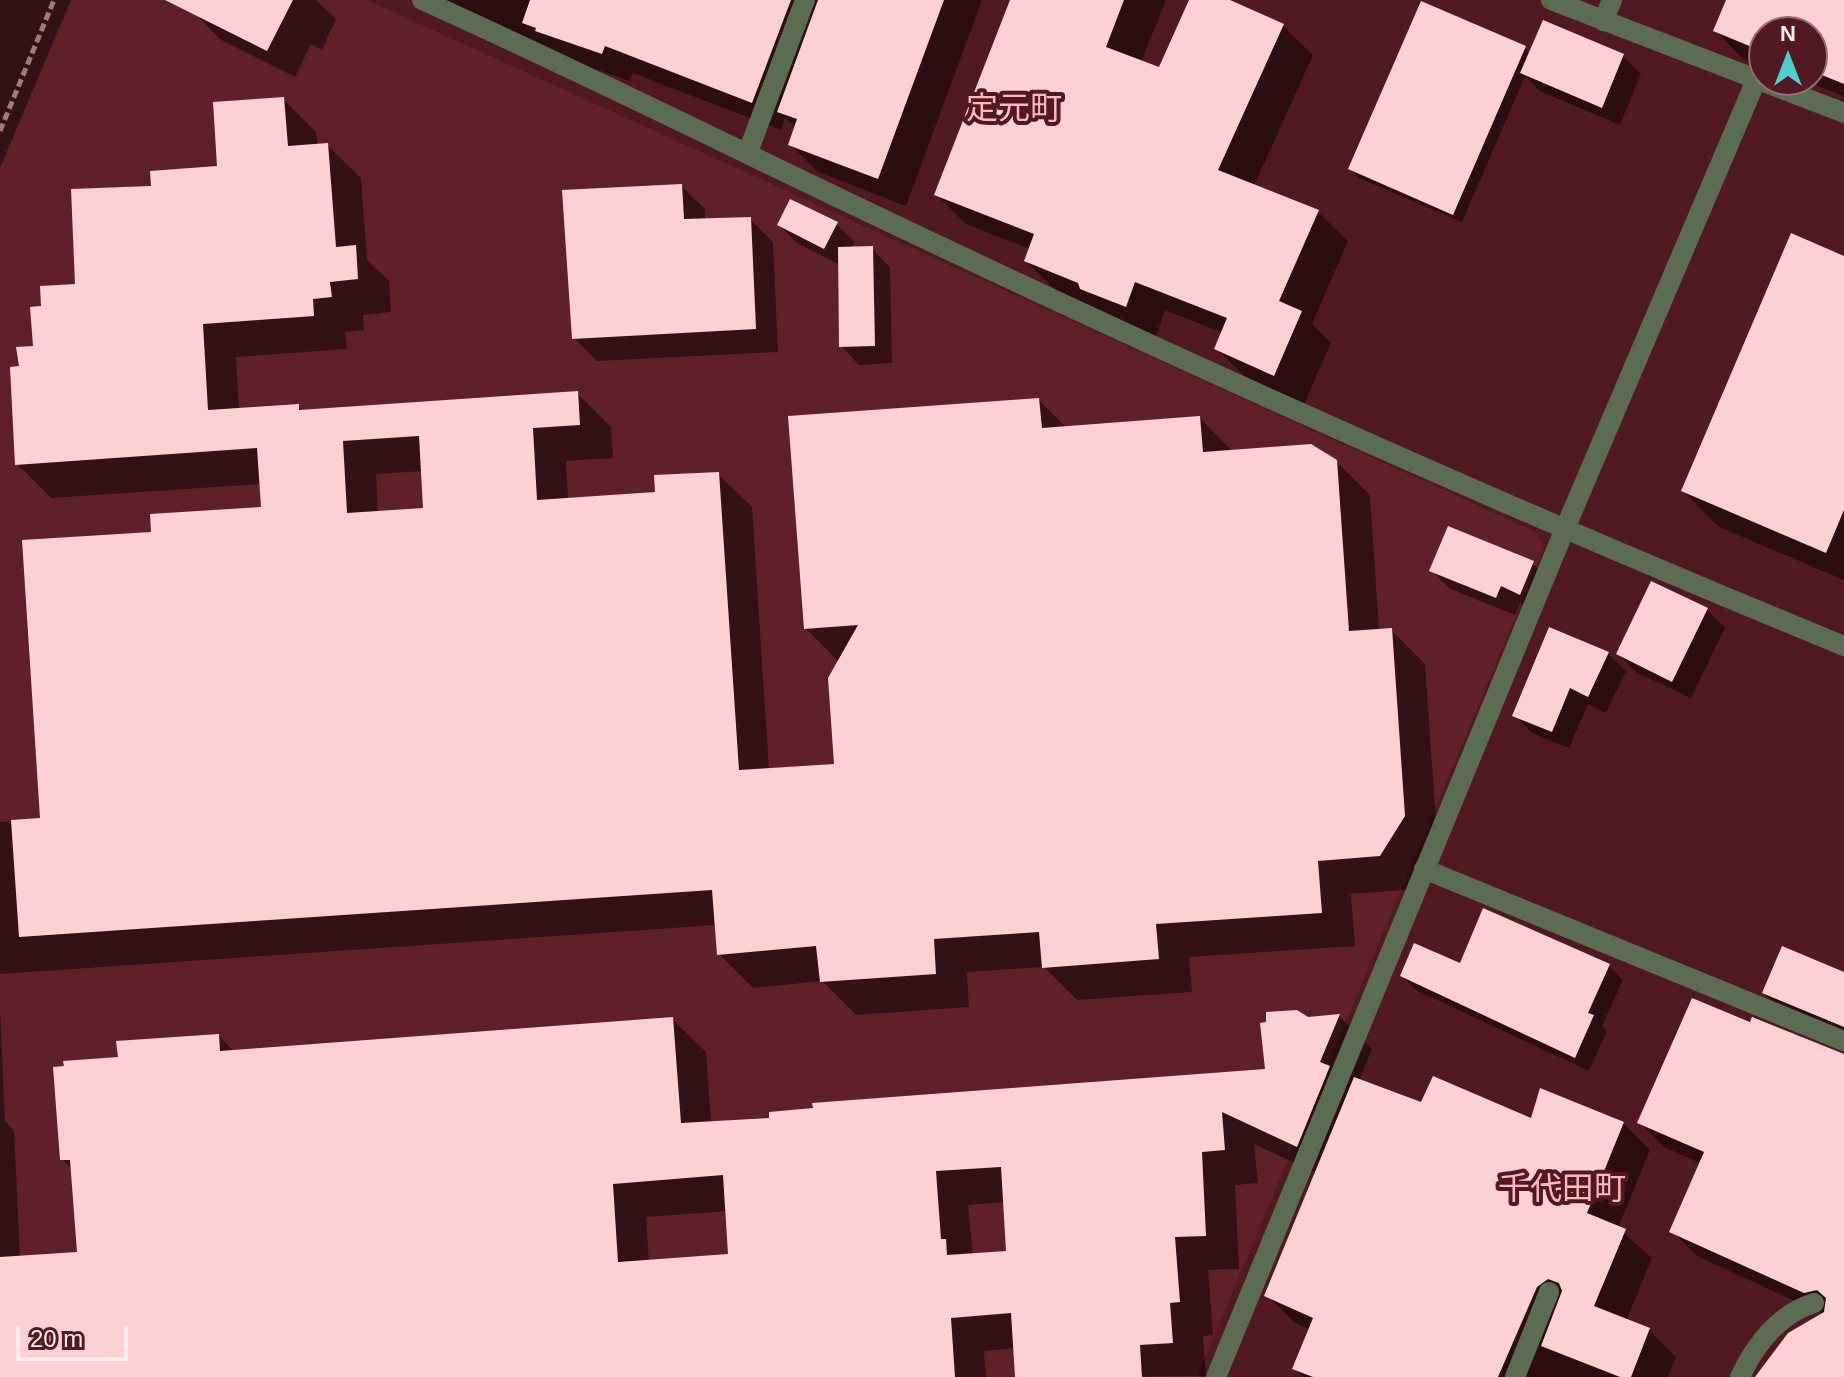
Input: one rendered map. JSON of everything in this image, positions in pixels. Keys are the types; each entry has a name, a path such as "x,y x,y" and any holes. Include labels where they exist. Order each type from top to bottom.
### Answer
{"street":[{"path":"422,0 459,8 924,239 1564,531 1844,646"},
{"path":"748,152 805,0"},
{"path":"1551,0 1748,75"},
{"path":"1603,21 1612,0"},
{"path":"1216,1377 1564,531 1749,96"},
{"path":"1802,96 1844,113"},
{"path":"1424,869 1844,1041"},
{"path":"1515,1377 1549,1292"},
{"path":"1740,1377 1749,1357 1781,1321 1794,1309 1814,1303"}],"path":[{"path":"0,131 54,0"}],"shaded area":[{"path":"0,0 367,0 1536,532 1544,549 1197,1377 0,1377"}],"building":[{"path":"165,0 293,0 267,51"},
{"path":"530,0 791,0 752,103 605,46 602,54 535,31 536,28 522,23"},
{"path":"818,0 944,0 878,179 788,145 797,119 777,112"},
{"path":"1010,0 1124,0 1106,47 1159,67 1189,0 1230,0 1284,24 1218,170 1319,210 1279,301 1302,311 1274,376 1214,349 1227,318 1135,282 1126,307 1080,289 1078,283 1024,261 1034,234 934,195"},
{"path":"1726,0 1844,0 1844,84 1828,78 1828,16 1748,16 1748,45 1713,31"},
{"path":"1421,1 1526,46 1453,215 1348,169"},
{"path":"1543,20 1624,54 1602,108 1520,73"},
{"path":"284,97 288,146 328,143 336,247 356,245 358,279 330,282 332,297 313,299 314,316 203,324 208,410 299,404 299,410 578,391 580,425 533,428 537,500 655,492 654,475 719,472 739,770 834,764 828,678 858,625 804,629 788,416 1039,398 1042,428 1200,416 1203,452 1311,444 1337,460 1349,631 1392,628 1405,816 1380,856 1318,861 1322,913 1156,924 1159,959 1042,968 1039,932 934,939 936,974 820,982 816,946 717,955 712,890 19,937 11,820 40,818 22,540 151,532 150,514 261,507 257,448 15,465 10,367 19,366 16,347 33,346 30,307 41,306 40,286 75,284 71,189 151,186 150,171 217,166 213,102","holes":["419,436 423,508 347,513 343,441"]},
{"path":"682,184 684,219 751,217 756,329 572,339 562,190"},
{"path":"790,199 838,222 824,249 777,225"},
{"path":"1791,233 1844,256 1844,510 1826,553 1681,491"},
{"path":"873,246 875,346 839,347 838,247"},
{"path":"1448,526 1534,561 1520,595 1501,586 1496,598 1429,571"},
{"path":"1651,581 1708,608 1672,682 1616,654"},
{"path":"1549,627 1609,652 1588,697 1570,688 1552,732 1512,716"},
{"path":"1483,908 1610,964 1588,1013 1594,1015 1575,1058 1400,976 1414,943 1460,963"},
{"path":"1782,946 1844,972 1844,1027 1762,993"},
{"path":"1692,998 1750,1022 1752,1017 1844,1054 1844,1377 1755,1377 1788,1333 1824,1312 1826,1298 1817,1290 1804,1293 1669,1232 1704,1152 1637,1123"},
{"path":"1297,1010 1308,1017 1340,1014 1320,1062 1330,1066 1297,1147 1222,1112 1225,1150 1202,1152 1206,1236 1175,1237 1180,1302 1170,1303 1173,1343 1140,1345 1142,1377 1015,1377 1011,1313 951,1318 955,1377 0,1377 0,1257 77,1252 70,1160 60,1160 53,1067 64,1066 63,1061 118,1057 116,1041 219,1034 220,1051 673,1017 681,1123 769,1118 769,1112 813,1108 812,1103 1265,1069 1260,1023 1266,1022 1266,1012","holes":["1001,1167 1006,1251 947,1255 946,1239 941,1239 936,1171","723,1175 728,1254 618,1262 613,1184"]},
{"path":"1433,1076 1531,1118 1540,1088 1624,1122 1587,1213 1626,1229 1594,1306 1650,1328 1631,1377 1620,1377 1541,1346 1562,1291 1559,1283 1548,1279 1537,1287 1498,1377 1313,1377 1292,1369 1313,1318 1264,1296 1354,1077 1421,1102"}],"district":[{"name":"定元町","path":"1014,110"},
{"name":"千代田町","path":"1562,1190"}]}
